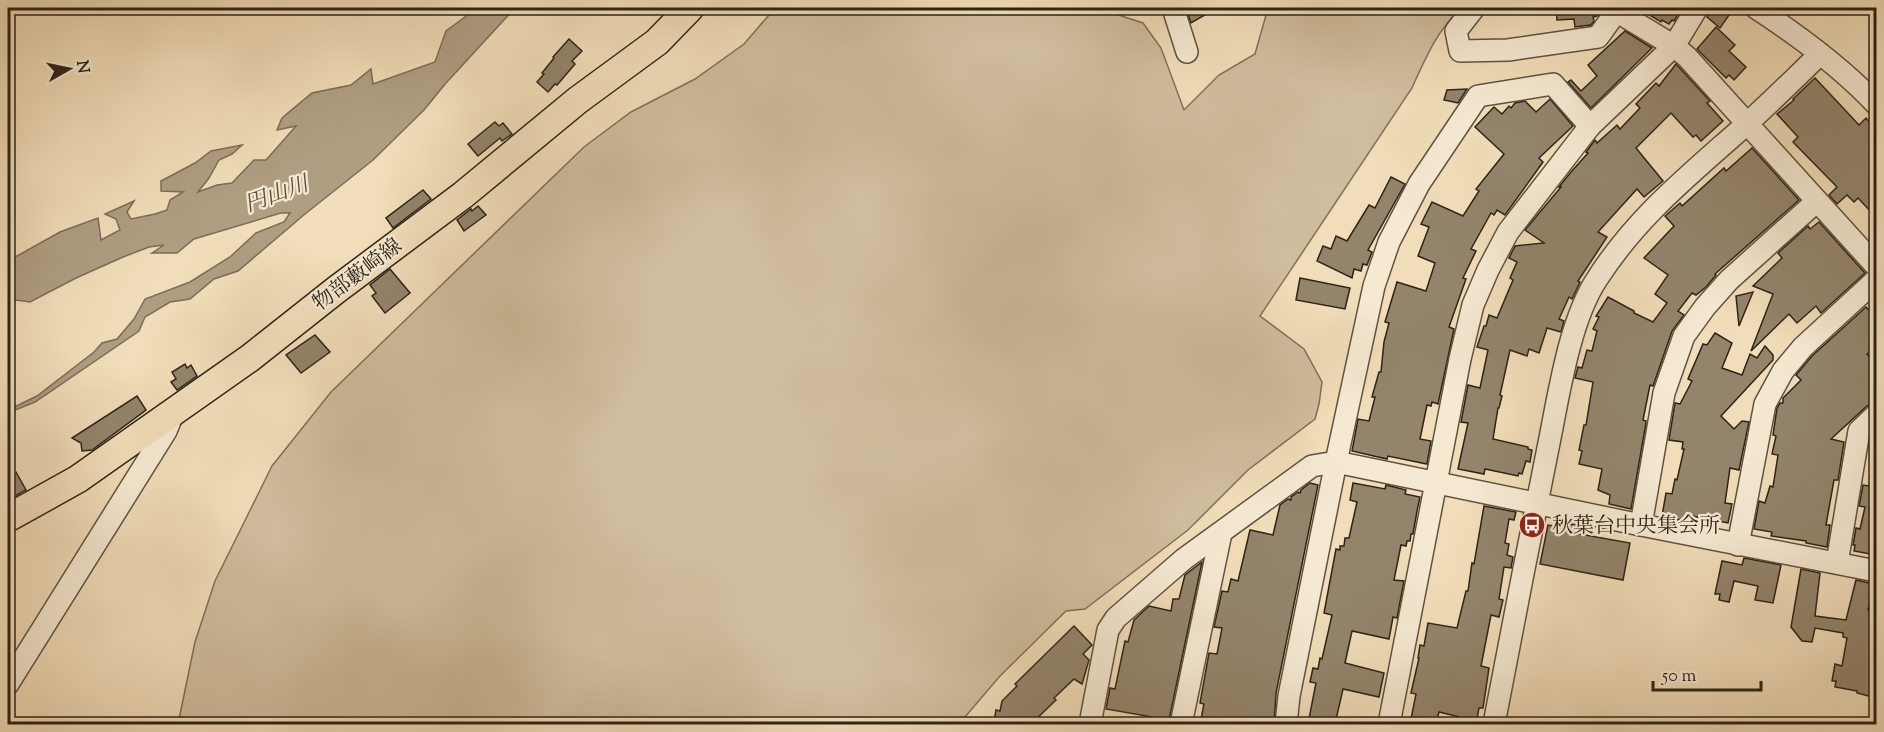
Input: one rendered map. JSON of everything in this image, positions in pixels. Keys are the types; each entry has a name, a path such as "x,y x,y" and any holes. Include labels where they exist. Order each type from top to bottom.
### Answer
{"main road":[{"name":"物部藪崎線","path":"8,518 78,479 250,358 463,195 578,100 657,42 690,8"}],"street":[{"path":"1173,8 1187,52"},
{"path":"1474,8 1456,31 1460,51 1508,50 1598,37 1613,10 1674,46 1688,57 1876,267"},
{"path":"1389,724 1460,359 1473,305 1488,270 1508,232 1590,126 1674,46 1697,8"},
{"path":"1756,8 1795,33 1856,83 1876,104"},
{"path":"1494,724 1563,373 1578,319 1595,281 1630,232 1820,54"},
{"path":"1286,724 1289,696 1336,462 1374,286 1389,242 1419,184 1479,96 1553,84 1590,126"},
{"path":"1641,525 1664,393 1684,336 1729,280 1817,201"},
{"path":"1738,545 1765,404 1784,371 1803,347 1876,280"},
{"path":"8,684 166,431 174,411"},
{"path":"1837,563 1859,431 1876,415"},
{"path":"1093,724 1108,630 1116,618 1185,559 1312,466 1336,462 1738,545 1876,571"},
{"path":"1181,724 1221,533"}],"shaded area":[{"path":"775,8 1097,8 1143,23 1161,48 1184,110 1219,75 1255,54 1268,8 1461,8 1445,25 1427,55 1412,88 1260,316 1304,349 1322,382 1315,419 1248,470 1188,530 1085,609 1066,611 1000,676 959,724 178,724 195,642 215,581 272,466 331,392 584,147 631,112 695,79 744,44"}],"water":[{"name":"円山川","path":"474,8 515,8 424,110 373,160 238,271 214,279 190,299 170,302 145,317 139,331 35,402 8,413 8,410 37,396 94,352 102,343 117,339 134,319 145,299 190,282 230,257 256,233 284,222 290,213 281,213 194,239 177,253 152,253 164,245 149,247 76,278 30,302 16,300 8,306 8,261 60,232 98,218 101,240 120,230 116,219 105,214 134,201 127,212 131,219 167,210 170,200 183,192 161,191 161,181 195,163 211,151 242,145 232,154 219,160 198,192 217,185 232,183 254,160 266,160 296,126 277,130 282,118 312,93 351,85 371,69 373,84 435,62 446,31"}],"building":[{"path":"1186,8 1217,8 1191,23"},
{"path":"1556,8 1598,8 1599,13 1593,17 1594,21 1591,25 1575,27 1574,19 1557,20"},
{"path":"1638,8 1682,8 1674,21 1672,20 1669,24 1662,20 1661,22"},
{"path":"1710,8 1734,8 1720,28 1707,17"},
{"path":"1716,27 1735,45 1729,51 1746,67 1734,80 1729,75 1726,78 1697,49"},
{"path":"1625,31 1652,48 1591,108 1568,82 1571,80 1581,91 1597,76 1588,65"},
{"path":"569,39 582,51 572,61 575,64 548,92 537,82 553,57"},
{"path":"1676,64 1710,101 1707,103 1723,121 1701,141 1696,135 1693,137 1671,113 1636,148 1663,181 1644,197 1637,189 1598,232 1607,237 1578,281 1580,282 1572,299 1569,297 1559,319 1564,321 1561,332 1547,328 1539,353 1529,349 1527,356 1510,350 1493,439 1528,447 1532,450 1530,462 1526,461 1522,474 1519,473 1518,476 1485,469 1484,474 1458,469 1468,423 1461,422 1468,385 1480,388 1488,350 1477,347 1489,315 1497,318 1513,280 1510,278 1517,262 1509,258 1515,246 1544,243 1525,230 1588,153 1586,152 1595,140 1597,143 1617,125 1620,129 1640,108 1636,104 1656,83 1659,86"},
{"path":"1815,78 1859,125 1866,118 1876,130 1876,217 1858,198 1854,202 1847,195 1837,204 1829,195 1837,187 1793,142 1798,137 1777,114"},
{"path":"1467,89 1458,103 1444,100 1447,90"},
{"path":"1550,99 1573,126 1539,158 1543,162 1505,215 1497,210 1494,215 1491,213 1471,249 1476,251 1463,278 1466,279 1449,327 1454,329 1438,404 1432,402 1431,406 1427,405 1420,439 1431,441 1427,464 1388,456 1387,459 1352,451 1358,419 1369,421 1375,397 1372,397 1379,372 1381,372 1384,342 1389,323 1385,322 1397,282 1426,291 1435,263 1418,256 1429,227 1421,224 1432,202 1463,216 1479,191 1476,189 1504,154 1475,127 1494,107 1502,114 1509,106 1511,108 1515,103 1525,101 1536,112"},
{"path":"495,122 499,126 503,123 512,134 502,141 500,138 478,156 468,144"},
{"path":"1752,148 1799,200 1715,274 1706,287 1696,295 1692,293 1678,311 1684,315 1672,331 1653,386 1650,385 1643,420 1646,423 1631,509 1609,504 1610,495 1598,490 1602,469 1579,464 1582,451 1579,450 1584,425 1586,425 1593,382 1575,378 1578,367 1582,368 1587,350 1592,351 1597,331 1593,329 1599,317 1596,316 1608,297 1653,322 1667,303 1655,294 1668,275 1644,258 1674,226 1665,216 1680,203 1682,206 1724,168 1726,171"},
{"path":"1391,177 1405,184 1368,250 1372,252 1367,265 1363,264 1361,271 1354,269 1352,278 1317,261 1323,246 1331,249 1336,236 1347,241 1369,205 1375,208"},
{"path":"423,190 431,199 393,228 386,218"},
{"path":"478,206 486,215 464,231 457,220"},
{"path":"1819,222 1865,273 1821,313 1816,306 1797,323 1789,314 1751,351 1773,294 1753,286 1782,258 1778,253 1808,226 1810,229"},
{"path":"390,269 410,293 385,313 372,296 376,293 370,285"},
{"path":"1300,278 1350,288 1345,309 1296,300"},
{"path":"1753,292 1739,326 1736,296"},
{"path":"1866,307 1876,318 1876,346 1867,354 1876,364 1876,403 1867,406 1831,439 1844,442 1838,480 1834,480 1826,525 1830,525 1827,547 1806,543 1806,541 1771,536 1772,532 1754,529 1759,501 1765,503 1770,486 1773,487 1778,455 1772,454 1776,436 1773,435 1777,408 1780,403 1783,403 1783,398 1801,380 1796,375 1812,356"},
{"path":"1715,333 1732,343 1722,368 1742,375 1750,354 1757,358 1765,346 1773,355 1773,360 1721,416 1734,429 1742,421 1749,422 1739,470 1730,468 1725,503 1732,504 1728,523 1691,516 1690,522 1662,516 1666,493 1672,494 1684,449 1682,449 1683,442 1669,440 1675,403 1680,404 1692,381 1688,379 1703,344 1707,345"},
{"path":"315,335 330,352 301,373 286,355"},
{"path":"185,364 187,368 191,365 197,376 177,390 171,382 176,379 172,372"},
{"path":"137,396 146,410 92,450 82,451 81,443 72,438"},
{"path":"16,472 26,490 8,500 8,477"},
{"path":"1871,476 1876,477 1876,555 1854,551 1855,545 1853,545 1856,528 1860,529 1865,507 1859,506 1863,485 1869,486"},
{"path":"1310,483 1318,485 1276,693 1274,724 1209,724 1209,721 1201,719 1204,704 1200,703 1209,653 1217,654 1222,628 1214,627 1222,591 1228,592 1231,579 1238,581 1250,530 1273,535 1280,505 1288,499 1291,500 1291,497 1300,493"},
{"path":"1353,483 1385,489 1386,485 1406,490 1405,494 1420,497 1413,534 1406,546 1401,545 1394,580 1404,581 1397,618 1393,617 1389,639 1352,631 1345,663 1384,673 1379,697 1343,689 1335,724 1308,724 1316,683 1310,682 1313,668 1318,669 1320,658 1322,659 1332,615 1324,613 1336,549 1340,550 1340,546 1344,546 1345,538 1349,538 1357,502 1350,500"},
{"path":"1484,506 1516,512 1514,520 1509,519 1505,543 1509,544 1507,555 1513,557 1511,568 1504,567 1499,599 1503,600 1499,617 1491,615 1481,666 1489,668 1483,708 1479,708 1476,724 1459,724 1460,717 1439,712 1436,724 1410,724 1416,694 1411,693 1420,645 1424,646 1428,623 1457,628 1466,591 1468,591 1472,563 1474,564"},
{"path":"1561,522 1576,525 1574,533 1630,543 1623,580 1540,564 1548,525 1560,527"},
{"path":"1744,558 1781,565 1773,603 1755,600 1758,586 1734,581 1729,602 1719,600 1720,594 1715,594 1722,561 1742,565"},
{"path":"1202,562 1169,720 1106,709 1110,688 1115,689 1125,641 1128,642 1134,620 1149,606 1171,611 1173,599 1179,599 1185,575"},
{"path":"1801,569 1820,573 1815,616 1846,620 1856,580 1874,584 1868,610 1876,612 1876,698 1857,693 1857,691 1835,687 1836,681 1832,681 1835,664 1842,666 1847,638 1843,637 1843,633 1815,628 1812,642 1802,641 1791,627"},
{"path":"1074,626 1092,645 1083,654 1089,660 1082,684 1074,679 1031,724 994,722 996,710 1000,711 1002,701 1017,686 1015,684"}],"place":[{"name":"秋葉台中央集会所","path":"1532,525"}]}
